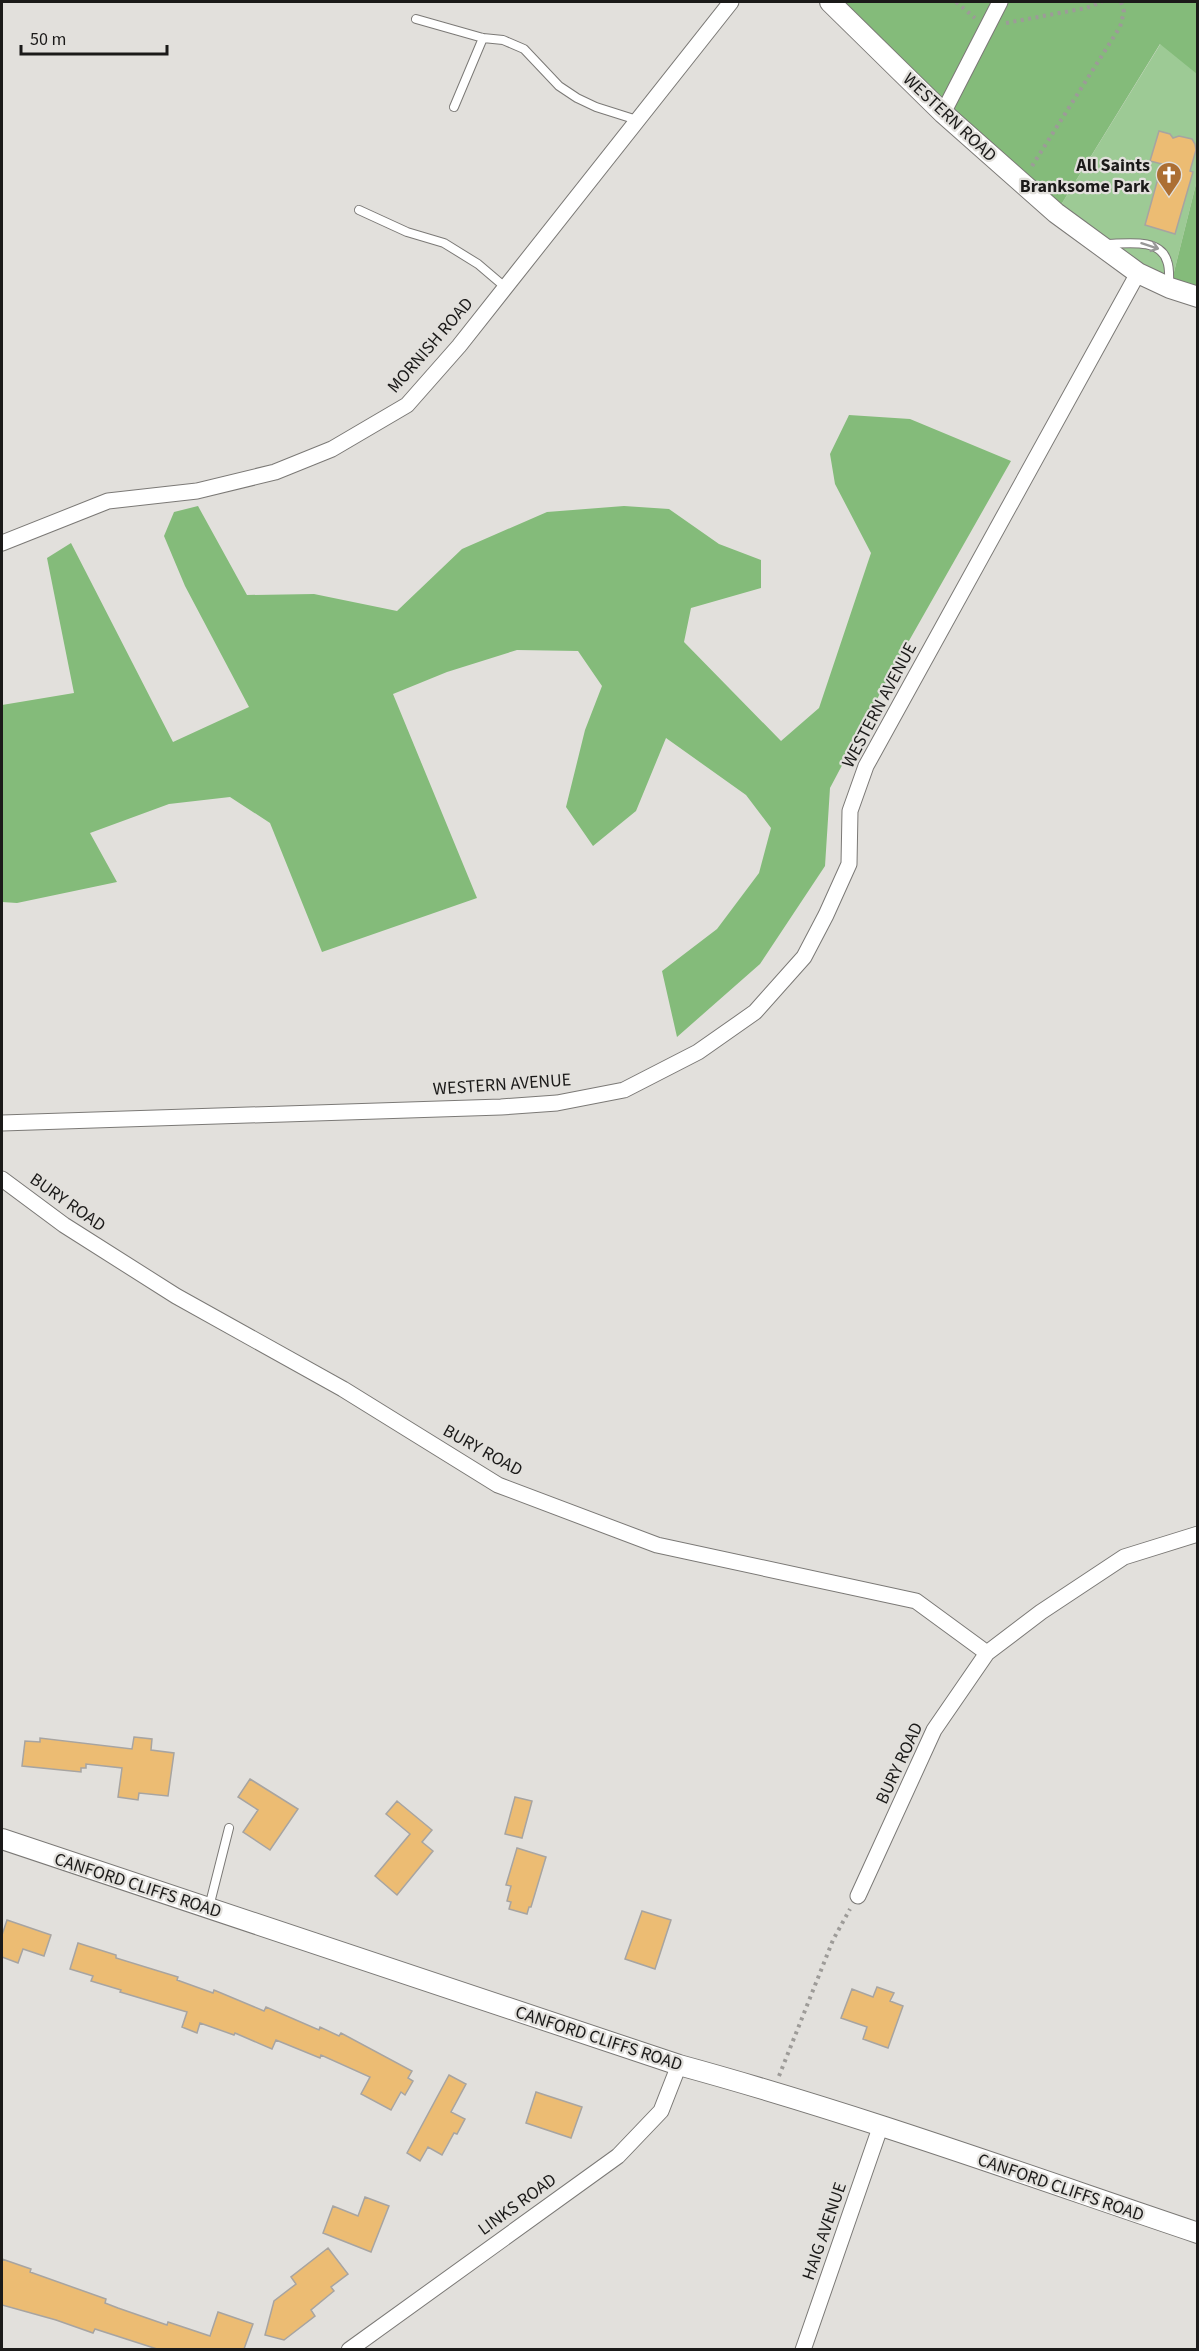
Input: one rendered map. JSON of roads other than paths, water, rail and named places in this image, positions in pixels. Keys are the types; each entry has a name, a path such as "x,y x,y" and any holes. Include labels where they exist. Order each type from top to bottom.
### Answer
{"street":[{"name":"MORNISH ROAD","path":"2,543 108,501 197,490 275,472 332,449 407,405 459,346 731,2"},
{"name":"WESTERN ROAD","path":"830,2 943,113 1056,213 1138,273 1170,288 1197,297"},
{"path":"943,113 1000,2"},
{"name":"WESTERN AVENUE","path":"2,1124 501,1107 557,1103 624,1090 698,1052 754,1012 804,957 826,915 849,864 850,812 866,766 1138,273"},
{"name":"BURY ROAD","path":"2,1179 64,1225 176,1296 343,1389 498,1485 657,1545 916,1601 987,1653"},
{"name":"BURY ROAD","path":"858,1896 934,1730 987,1653 1041,1612 1124,1557 1197,1534"},
{"name":"CANFORD CLIFFS ROAD","path":"2,1839 679,2065 773,2091 881,2126 1197,2233"},
{"name":"LINKS ROAD","path":"349,2349 618,2156 661,2111 679,2065"},
{"name":"HAIG AVENUE","path":"803,2349 881,2126"}],"lane":[{"path":"416,19 483,38 503,40 524,49 559,86 577,98 596,107 637,120"},
{"path":"454,107 483,38"},
{"path":"359,210 407,232 444,243 478,264 505,287"},
{"path":"1098,244 1140,243 1160,250 1167,259 1170,288"},
{"path":"209,1908 229,1827"}],"place":[{"name":"All Saints Branksome Park","path":"1169,198"}]}
